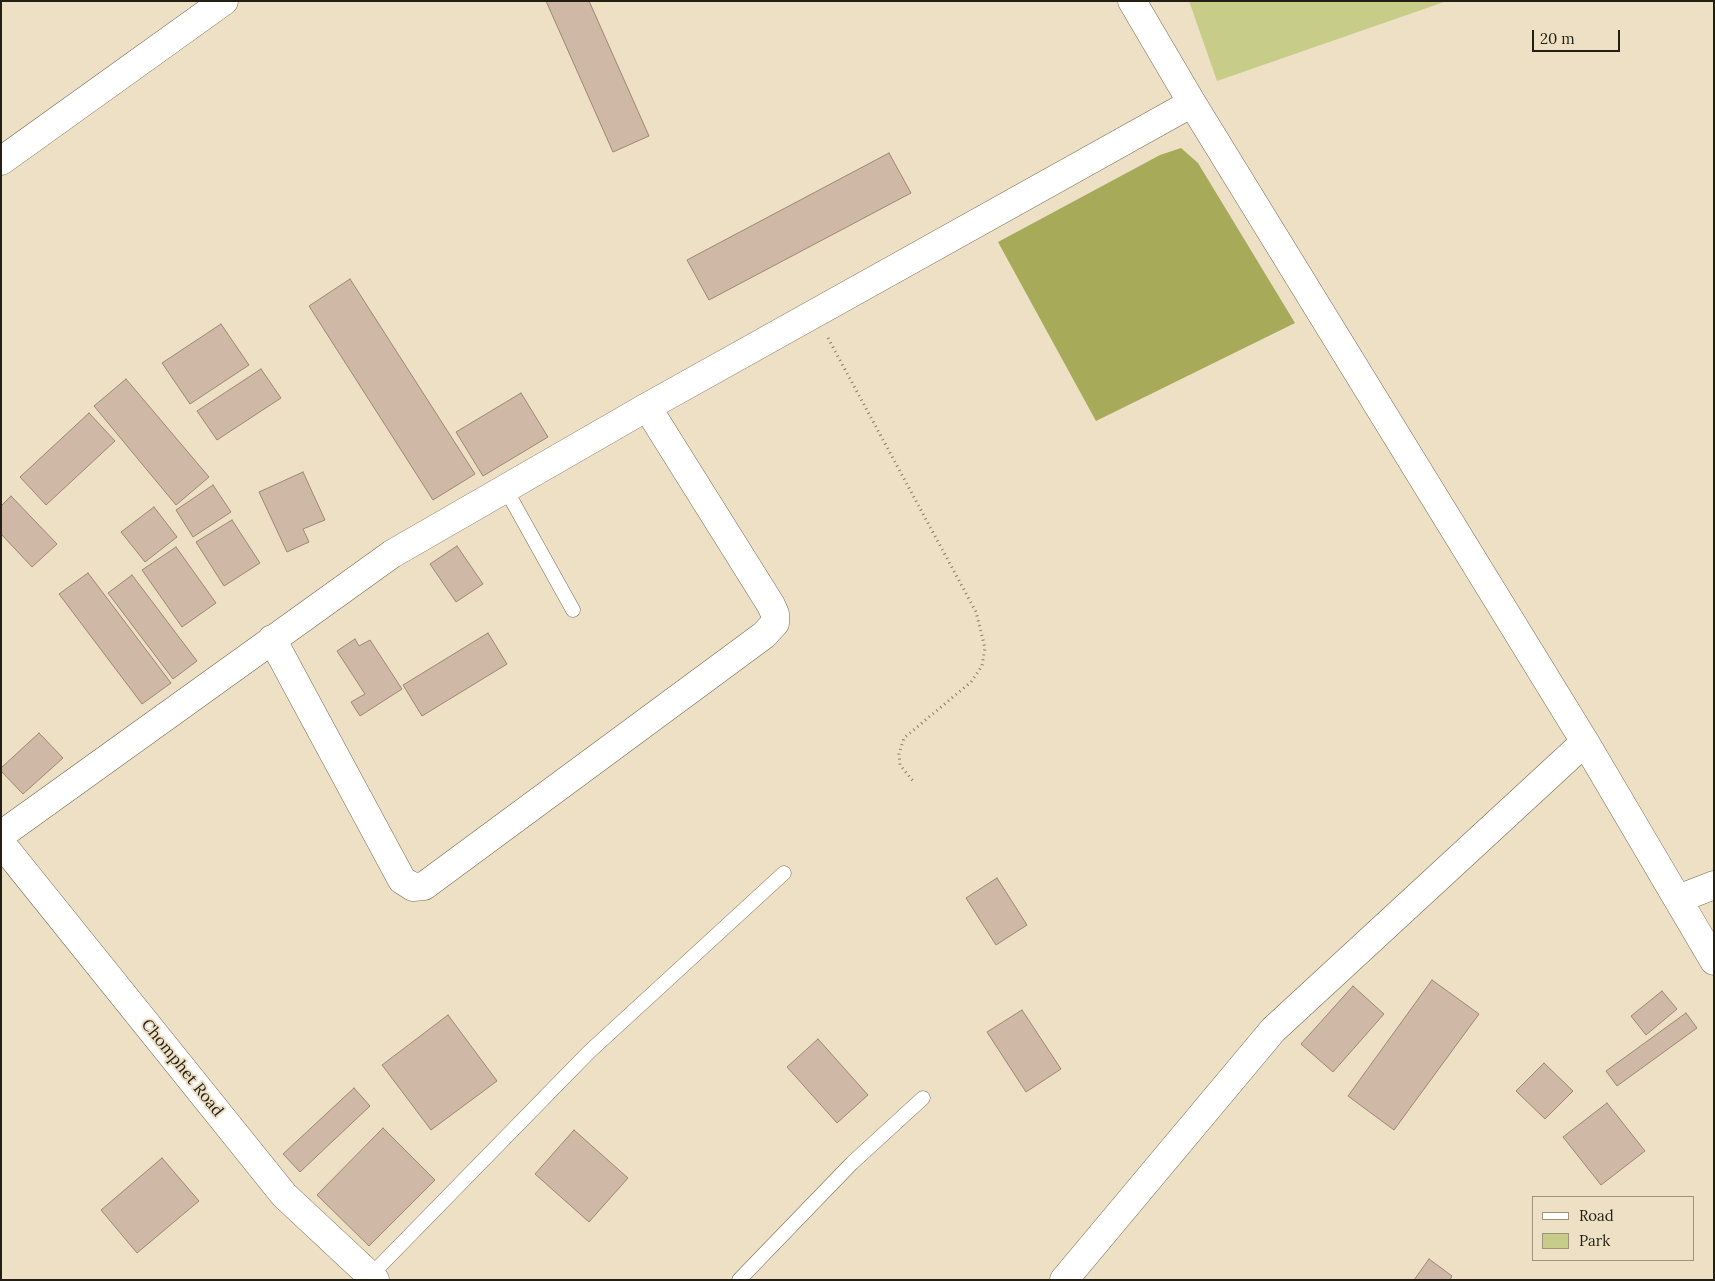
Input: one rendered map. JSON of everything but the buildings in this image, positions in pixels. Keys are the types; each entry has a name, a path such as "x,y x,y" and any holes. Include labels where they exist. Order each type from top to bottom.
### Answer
{"street":[{"path":"1,161 224,1"},
{"path":"1132,1 1192,103 1585,742 1714,961"},
{"path":"1,835 392,554 647,406 1192,103"},
{"path":"272,639 402,880 413,887 424,886 764,635 775,623 775,614 771,605 647,406"},
{"path":"1064,1280 1273,1030 1585,742"},
{"name":"Chomphet Road","path":"1,843 284,1195 373,1278"},
{"path":"1678,899 1714,885"}],"lane":[{"path":"505,488 573,610"},
{"path":"373,1278 589,1052 784,873"},
{"path":"739,1280 852,1163 923,1098"}],"path":[{"path":"815,313 976,612 985,648 982,666 970,682 904,738 899,754 900,765 912,781"}],"green space":[{"path":"1189,1 1447,1 1217,81"},
{"path":"1181,148 1198,163 1295,323 1096,421 998,242 1160,155"}]}
